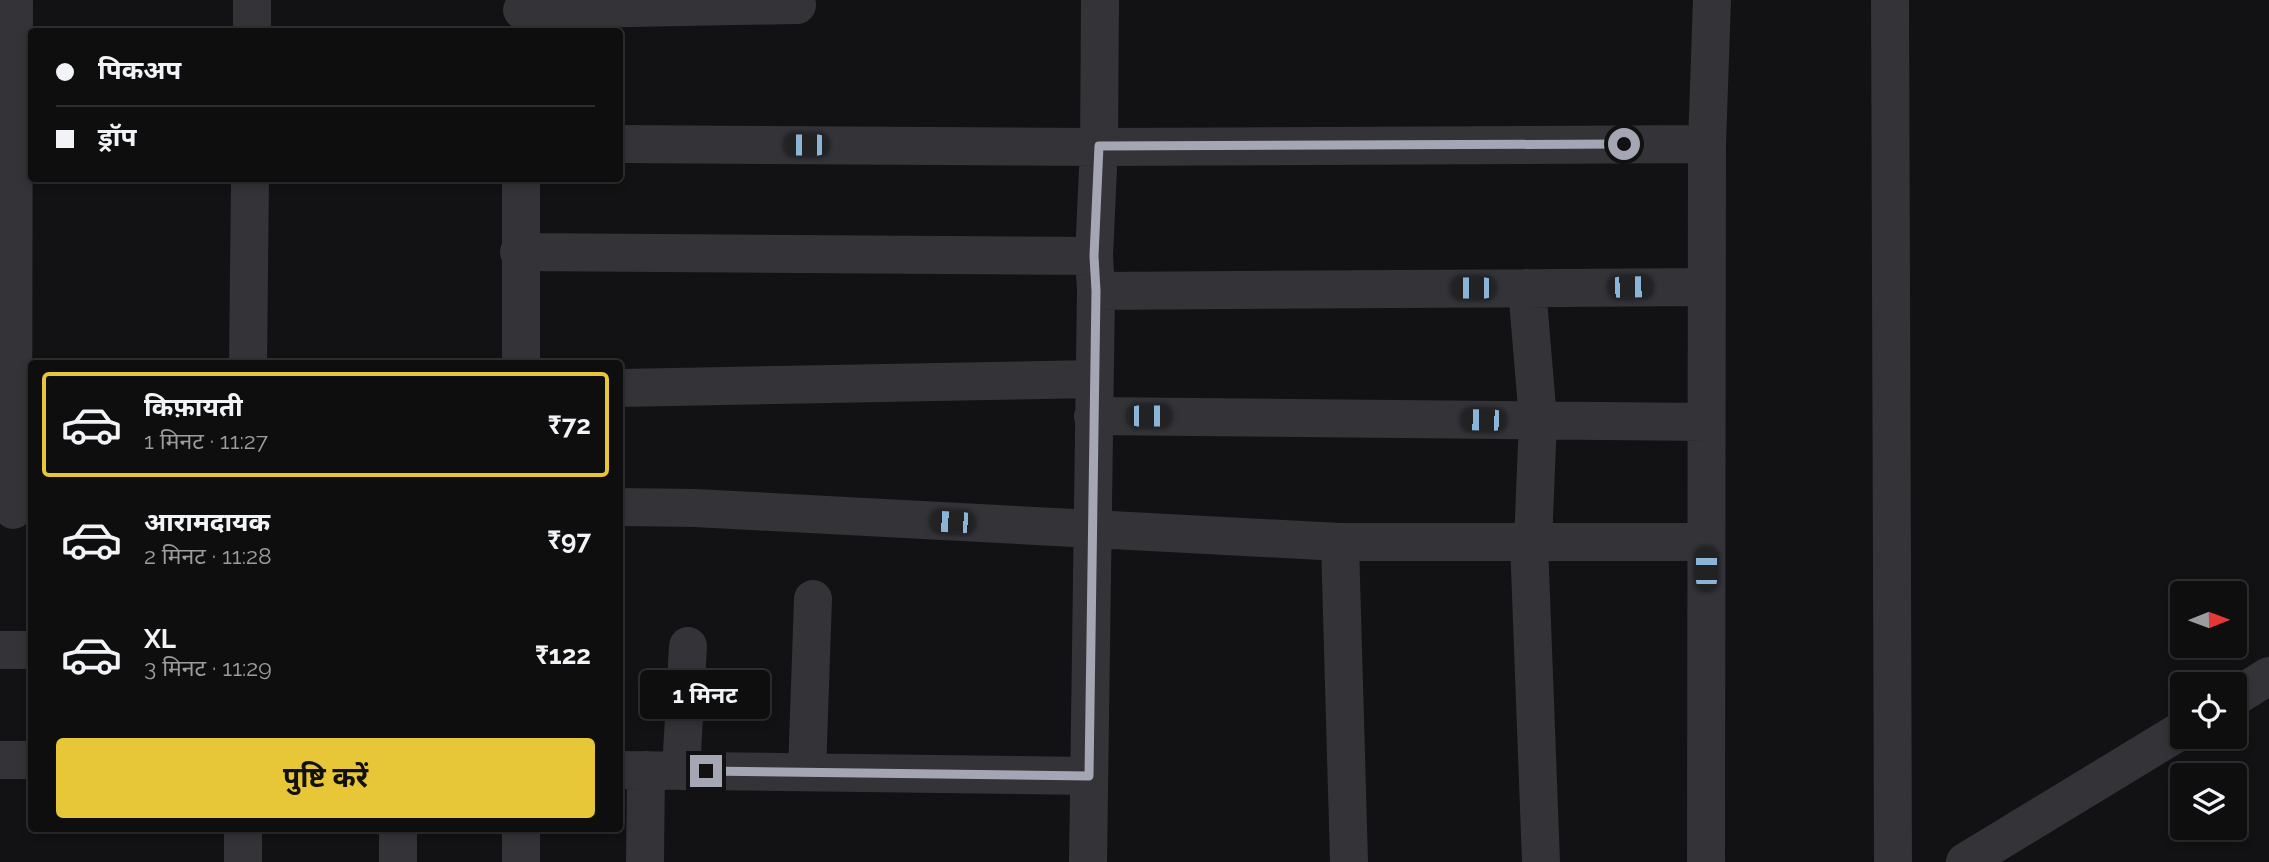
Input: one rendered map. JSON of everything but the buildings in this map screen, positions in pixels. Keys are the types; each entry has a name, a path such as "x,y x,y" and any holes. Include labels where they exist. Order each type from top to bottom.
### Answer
{"street":[{"path":"252,28 253,0"},
{"path":"1088,862 1100,0"},
{"path":"1706,862 1706,287 1712,0"},
{"path":"1890,0 1893,862"},
{"path":"522,14 797,5"},
{"path":"9,9 7,145 15,510"},
{"path":"623,144 1707,144"},
{"path":"248,360 250,182"},
{"path":"521,182 521,360"},
{"path":"519,252 1527,288 1706,287"},
{"path":"1527,288 1538,420 1531,542 1541,862"},
{"path":"623,388 1094,397 1538,420 1706,422"},
{"path":"623,507 695,508 1340,542 1706,542"},
{"path":"1340,542 1349,862"},
{"path":"807,772 813,599"},
{"path":"645,862 649,770 688,646"},
{"path":"0,650 28,650"},
{"path":"2247,690 2269,676"},
{"path":"1965,862 2170,737"},
{"path":"0,760 28,760"},
{"path":"649,770 1089,776"},
{"path":"243,832 243,862"},
{"path":"398,832 398,862"},
{"path":"521,832 521,862"}],"route":[{"path":"706,771 1089,776 1096,291 1094,256 1099,146 1624,144"}]}
